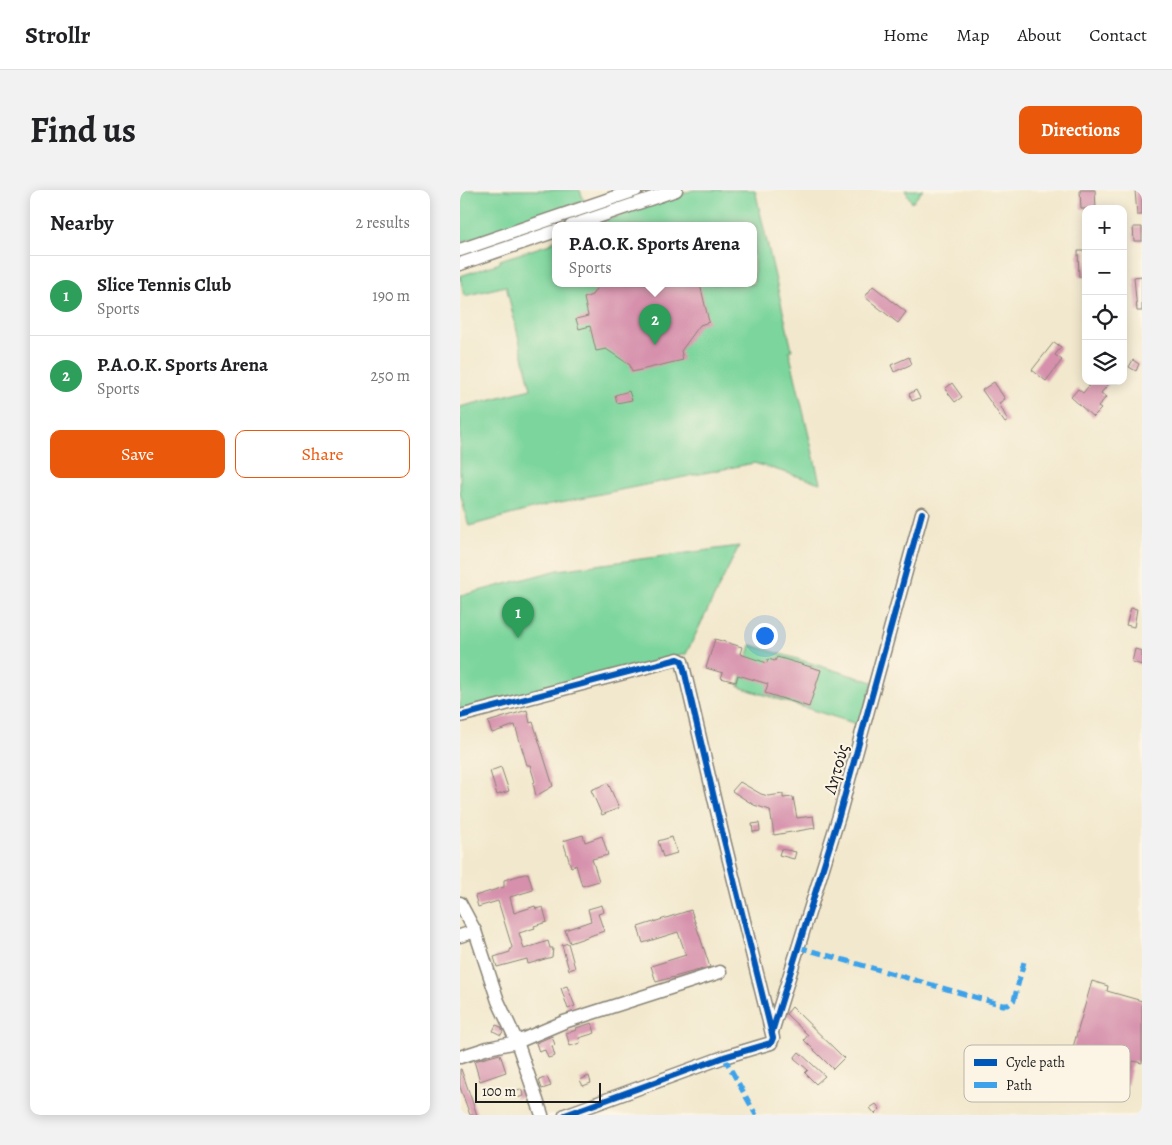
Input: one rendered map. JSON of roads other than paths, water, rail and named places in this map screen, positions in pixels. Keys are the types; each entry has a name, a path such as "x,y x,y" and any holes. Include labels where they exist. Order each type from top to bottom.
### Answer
{"street":[{"path":"460,250 636,190"},
{"path":"583,222 676,190"},
{"path":"460,264 552,232"},
{"name":"Λητούς","path":"772,1032 839,816 922,513"},
{"path":"460,716 681,660 773,1038 771,1043 724,1057 564,1115"},
{"path":"460,903 475,931 498,1001 517,1042 542,1115"},
{"path":"460,936 475,931"},
{"path":"460,1057 488,1048 517,1042 564,1022 720,972"}],"place":[{"name":"P.A.O.K. Sports Arena","path":"655,345"},
{"name":"Slice Tennis Club","path":"518,638"}]}
